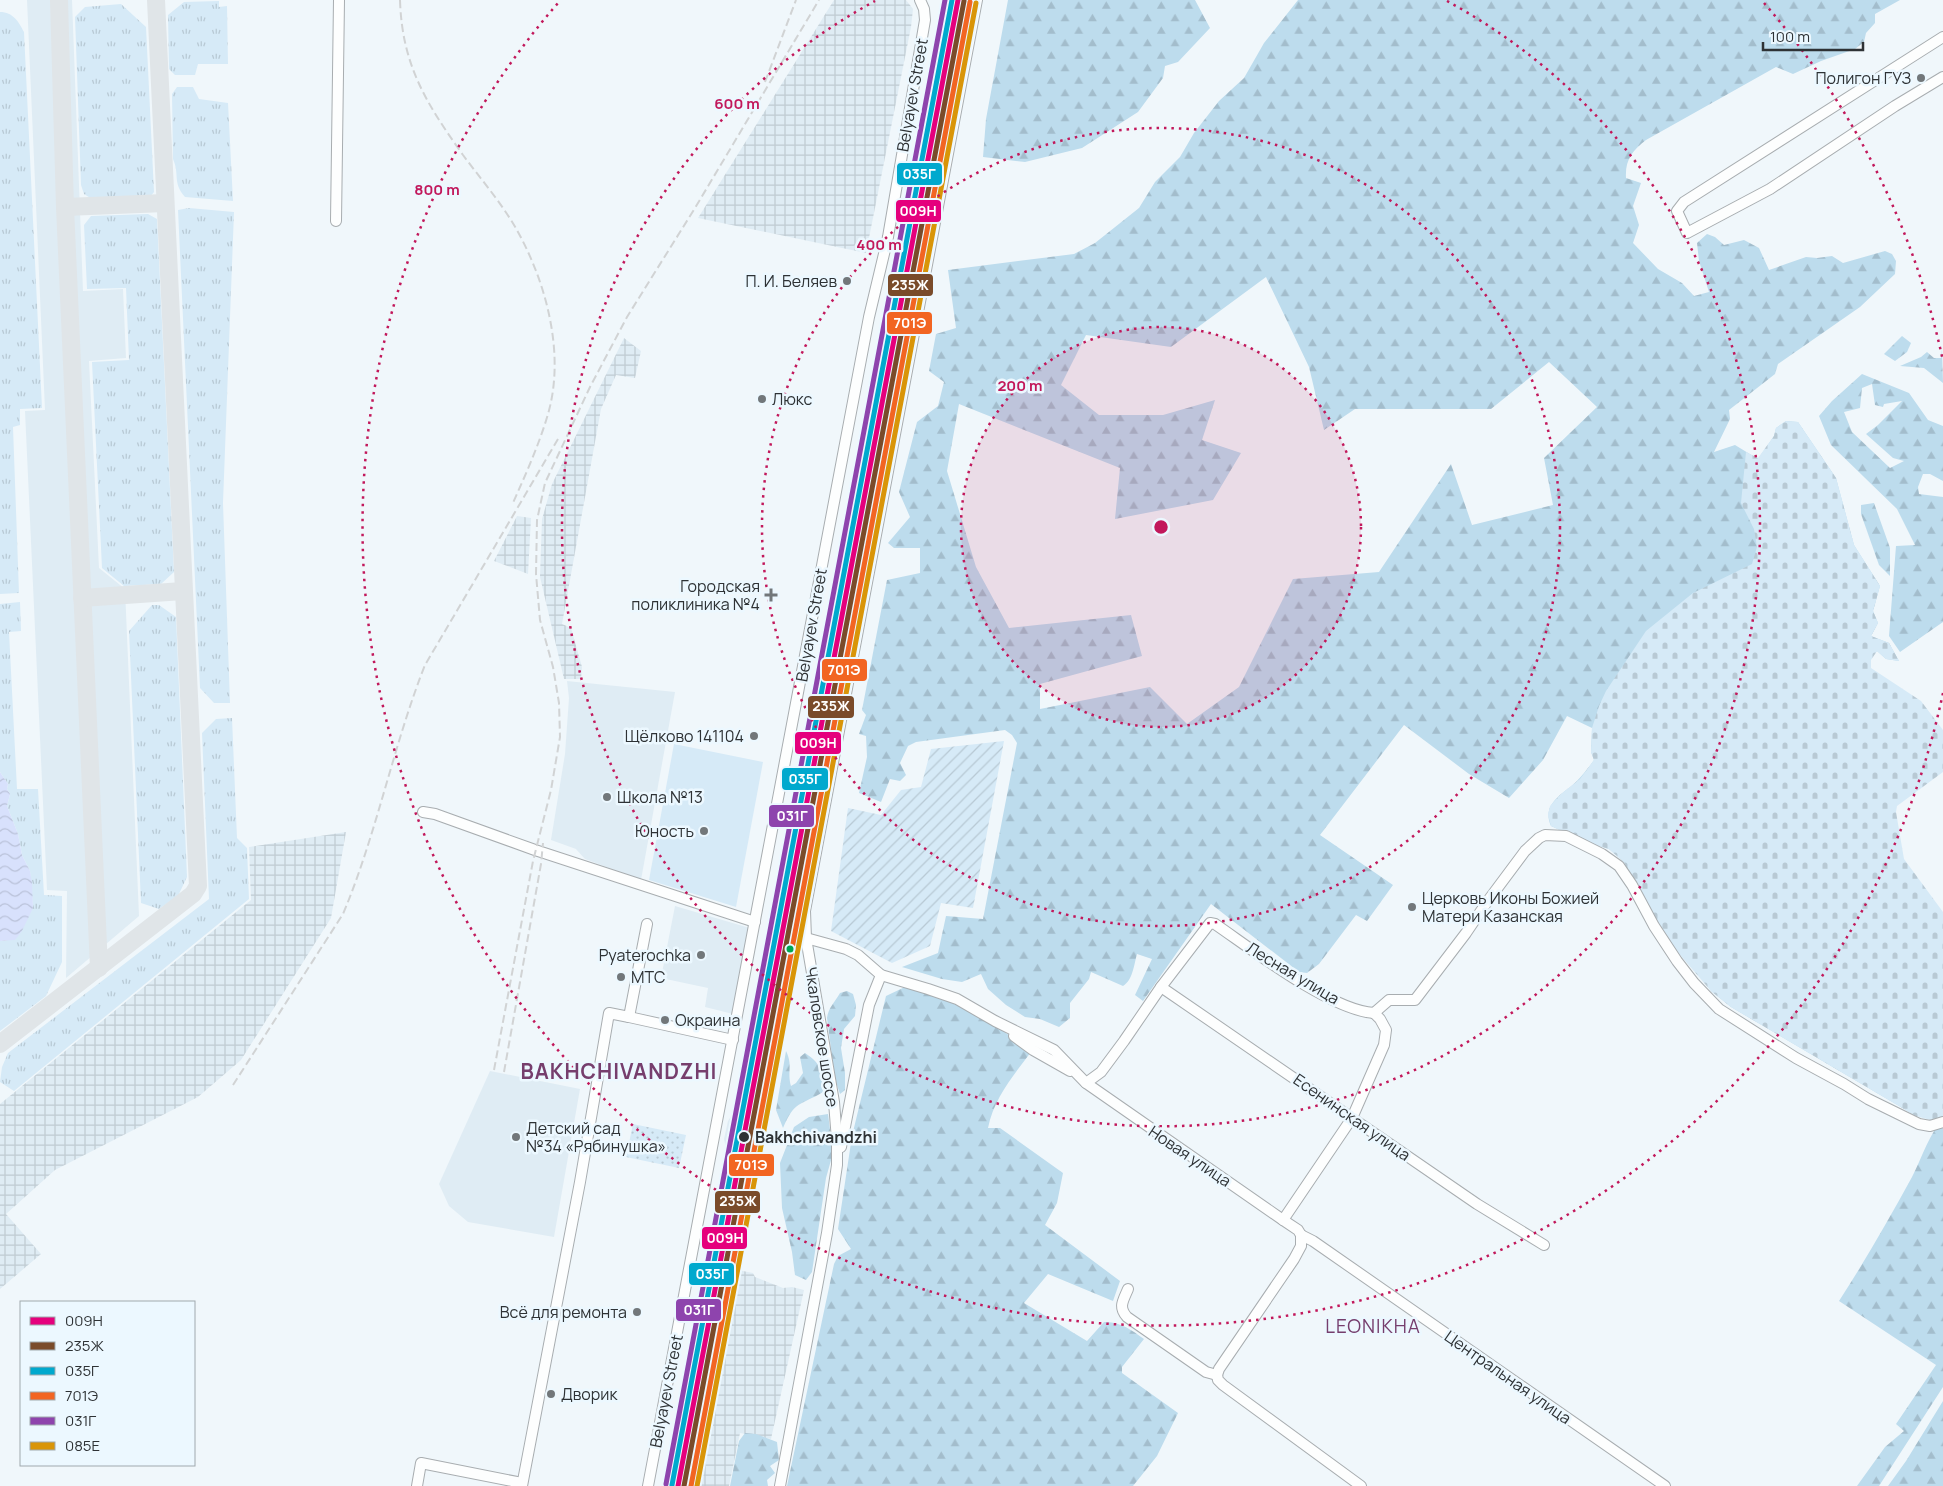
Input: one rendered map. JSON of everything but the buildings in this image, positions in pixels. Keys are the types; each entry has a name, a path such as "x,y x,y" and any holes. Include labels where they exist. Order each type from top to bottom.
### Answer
{"street":[{"path":"336,221 339,0"},
{"name":"Belyayev Street","path":"648,1486 867,327 888,236 925,20 924,9 920,0"},
{"name":"Чкаловское шоссе","path":"780,1486 827,1233 837,1165 834,1102 806,938 805,911 977,0"},
{"path":"1943,38 1684,202 1677,211 1687,233 1770,189 1895,106 1943,77"},
{"path":"423,812 435,814 535,850 754,922"},
{"path":"1283,1220 1352,1118 1384,1045 1386,1030 1374,1013 1389,1000 1415,1000 1525,851 1545,835 1566,836 1602,854 1619,866 1632,885 1654,926 1677,960 1694,983 1719,1009 1796,1058 1868,1099 1919,1124 1930,1126 1943,1122"},
{"name":"Лесная улица","path":"1161,987 1210,923 1215,924 1282,970 1316,990 1356,1011 1374,1013"},
{"path":"629,1017 647,924"},
{"path":"806,938 829,943 858,955 881,975 869,1005 837,1165"},
{"name":"Новая улица","path":"881,975 928,988 956,999 995,1022 1054,1050 1083,1080 1298,1230 1301,1235"},
{"path":"1083,1080 1101,1072 1161,987"},
{"name":"Есенинская улица","path":"1161,987 1477,1204 1544,1244"},
{"path":"417,1486 421,1463 522,1485 580,1182 609,1013 733,1040"},
{"path":"834,1102 850,1103"},
{"path":"1301,1235 1301,1246 1294,1259 1219,1369 1218,1380 1361,1486"},
{"name":"Центральная улица","path":"1301,1235 1309,1238 1665,1486"},
{"path":"1128,1289 1120,1305 1122,1312 1127,1317 1206,1372 1217,1375"}],"shaded area":[{"path":"27,0 72,0 83,291 123,289 126,358 89,361 99,568 125,589 139,916 66,978 67,891 47,890 25,411 45,410"},
{"path":"834,0 906,0 913,9 866,253 698,218"},
{"path":"624,338 641,351 635,378 616,375 601,409 562,624 571,628 582,667 581,679 564,679 540,577 542,519 552,484"},
{"path":"517,516 531,518 528,574 494,561"},
{"name":"Школа №13","path":"567,681 675,692 641,880 585,859 576,849 551,840 565,754 569,698"},
{"path":"805,762 819,764 784,947 774,1018 755,1122 759,1129 755,1156 745,1170 726,1272 718,1284 681,1486 671,1486 710,1280 704,1269 726,1148 724,1139 728,1121 733,1113 752,1012 773,937"},
{"path":"346,832 331,918 241,1060 198,1097 55,1170 6,1214 41,1254 0,1289 0,1104 251,900 249,847"},
{"path":"675,906 753,929 737,1015 705,1007 708,988 661,978"},
{"name":"Детский сад №34 «Рябинушка»","path":"490,1071 580,1089 554,1237 468,1222 449,1206 439,1184"},
{"path":"738,1270 753,1273 755,1277 783,1288 792,1287 804,1290 771,1439 740,1433 729,1486 696,1486 735,1274"}],"green space":[{"path":"1008,0 1195,0 1210,28 1178,62 1165,66 1163,78 1138,112 1082,148 1025,162 983,157 986,119"},
{"path":"1298,0 1900,0 1875,14 1875,23 1866,33 1864,42 1855,49 1821,61 1793,74 1776,67 1646,140 1630,156 1626,178 1641,183 1633,206 1639,225 1633,243 1658,269 1682,283 1694,296 1709,292 1699,261 1697,243 1707,234 1715,237 1724,245 1744,240 1759,248 1769,270 1806,257 1832,256 1843,263 1885,251 1892,254 1896,261 1895,274 1860,307 1778,364 1775,374 1729,410 1730,419 1714,452 1735,445 1758,459 1774,436 1776,428 1786,421 1798,422 1836,478 1854,545 1880,586 1873,611 1878,623 1871,636 1889,643 1899,661 1886,659 1877,651 1852,672 1888,795 1916,1116 1731,1007 1711,991 1638,889 1624,862 1609,849 1584,841 1551,826 1549,812 1551,806 1560,795 1579,779 1594,760 1591,752 1592,728 1567,716 1543,760 1509,798 1469,774 1404,725 1320,835 1393,885 1367,921 1356,915 1319,964 1307,973 1299,972 1211,904 1143,1001 1135,995 1152,959 1137,954 1131,976 1123,986 1091,972 1089,979 1070,1003 1070,1018 1059,1027 1040,1019 1025,1017 1006,1005 988,989 981,974 962,982 942,979 902,967 938,953 946,916 983,919 1017,743 1012,735 1005,730 916,742 908,746 900,763 906,775 900,781 890,779 881,802 859,793 867,757 866,736 859,734 866,715 862,710 887,580 920,573 920,548 894,548 888,543 910,517 899,492 917,422 938,406 944,382 929,371 936,334 956,328 948,270 1074,254 1095,243 1139,208 1155,182 1180,157 1194,133 1219,101 1244,78 1264,43","holes":["1266,277 1309,367 1324,430 1355,409 1491,409 1549,362 1597,407 1544,458 1553,505 1472,525 1451,464 1379,572 1293,579 1239,687 1187,724 1150,687 1040,709 1040,684 1142,656 1131,615 1009,628 976,567 947,471 959,404 1120,468 1115,519 1213,500 1241,453 1202,440 1215,400 1163,415 1099,415 1061,385 1086,335 1171,347"]},
{"path":"219,1 219,7 227,6 228,64 198,64 195,75 175,75 169,69 168,15 184,2"},
{"path":"121,4 146,27 154,192 150,197 92,199 84,194 81,185 75,17 85,7"},
{"path":"0,12 9,14 18,21 24,32 42,408 20,409 20,425 13,427 19,593 0,594"},
{"path":"177,87 193,87 199,99 228,103 233,201 185,197 181,192 177,183 173,159 172,94"},
{"path":"189,208 234,212 223,503 230,703 214,703 200,688 178,210"},
{"path":"148,214 157,219 174,572 161,584 124,586 102,568 92,362 129,360 126,288 87,289 84,225 91,216"},
{"path":"1902,336 1911,343 1907,352 1895,361 1884,354"},
{"path":"1942,349 1943,383 1924,368 1900,366 1921,357 1927,352 1934,358 1941,358"},
{"path":"1862,374 1909,393 1928,420 1943,426 1943,481 1930,474 1923,474 1918,487 1919,494 1943,497 1943,622 1900,652 1889,636 1896,546 1915,545 1897,509 1831,445 1819,416 1832,401","holes":["1872,384 1875,405 1883,407 1884,404 1902,401 1866,434 1893,458 1904,461 1890,468 1852,432 1844,412 1860,408 1862,388"]},
{"path":"1786,421 1798,422 1836,478 1854,545 1880,586 1873,611 1878,623 1871,636 1889,643 1899,661 1886,659 1877,651 1871,660 1871,668 1921,701 1943,730 1943,772 1897,806 1896,812 1904,859 1943,912 1943,1119 1934,1121 1916,1116 1731,1007 1711,991 1669,942 1624,862 1609,849 1584,841 1551,826 1548,815 1550,806 1561,794 1580,779 1594,760 1591,752 1592,728 1599,706 1606,691 1646,631 1693,593 1752,564 1757,547 1754,529 1741,503 1746,452 1758,458 1774,436 1776,428"},
{"path":"1874,503 1890,548 1890,576 1879,565 1861,514 1861,505"},
{"path":"20,602 21,631 9,632 17,789 38,789 44,895 62,896 62,962 46,996 0,1031 0,941 6,941 33,908 30,871 22,855 18,834 7,806 10,794 7,789 8,784 0,772 0,604"},
{"path":"152,605 159,605 176,617 187,877 178,896 159,909 141,903 129,631"},
{"path":"232,718 237,838 247,848 249,899 14,1091 0,1082 2,1067 8,1053 209,899 202,733 216,719"},
{"path":"1004,741 973,908 941,903 930,946 892,963 831,931 848,808 881,815 901,790 921,787 931,749"},
{"name":"Юность","path":"674,744 763,762 736,907 649,880"},
{"path":"907,986 954,1002 1002,1030 1031,1052 999,1097 988,1128 1000,1128 1063,1173 1057,1203 1045,1225 1120,1281 1113,1301 1048,1274 1024,1303 1087,1341 1104,1322 1110,1322 1130,1329 1144,1339 1122,1367 1122,1373 1178,1413 1157,1456 1133,1486 787,1486 834,1264 838,1256 851,1249 838,1229 852,1136 886,996"},
{"path":"847,991 853,994 856,1005 855,1016 844,1029 841,1048 845,1073 845,1090 840,1094 835,1079 827,1018 830,1008 840,993"},
{"path":"786,1051 789,1060 791,1086 796,1083 803,1073 800,1057 805,1053 818,1065 823,1092 795,1108 783,1128 776,1110"},
{"path":"828,1114 833,1153 826,1178 812,1272 806,1280 795,1275 782,1208 780,1163 794,1127 809,1117"},
{"path":"633,1124 686,1135 679,1168 626,1157"},
{"path":"1943,1124 1943,1387 1879,1486 1857,1486 1885,1447 1904,1431 1896,1424 1936,1365 1839,1301 1895,1208 1934,1131 1938,1125"},
{"path":"1943,1401 1943,1486 1888,1486 1906,1461"},
{"path":"745,1433 756,1434 777,1442 779,1460 770,1466 775,1473 767,1480 768,1486 730,1486 739,1441"}],"water":[{"path":"0,772 8,784 7,789 10,794 7,806 18,834 22,855 30,871 33,908 22,931 15,940 0,941"}],"taxiway":[{"path":"59,0 65,207 99,968"},
{"path":"0,1044 193,894 198,886 156,0"},
{"path":"65,207 165,203"},
{"path":"82,598 183,591"}],"railway":[{"path":"400,0 405,44 418,82 450,136 514,225 535,268 549,316 555,366 553,390 548,414 540,437 512,505"},
{"path":"765,82 796,0"},
{"path":"494,1070 533,861 551,790 560,737 559,703 553,667 540,620 536,574 537,520 545,483 590,387 627,317 695,208 819,0"},
{"path":"233,1085 343,914 366,852 403,727 425,665 558,439"},
{"path":"504,1072 541,864 543,843"}],"transit line":[{"name":"031Г","path":"666,1484 945,0"},
{"name":"035Г","path":"672,1485 952,0"},
{"name":"009Н","path":"678,1486 958,0"},
{"name":"235Ж","path":"684,1486 964,1"},
{"name":"701Э","path":"691,1486 970,2"},
{"name":"085Е","path":"697,1486 976,3"}],"place":[{"name":"Полигон ГУЗ","path":"1921,78"},
{"name":"П. И. Беляев","path":"847,281"},
{"name":"Люкс","path":"762,399"},
{"name":"Городская поликлиника №4","path":"771,595"},
{"name":"Щёлково 141104","path":"754,736"},
{"name":"Школа №13","path":"607,797"},
{"name":"Юность","path":"704,831"},
{"name":"Церковь Иконы Божией Матери Казанская","path":"1412,907"},
{"name":"Pyaterochka","path":"701,955"},
{"name":"МТС","path":"621,977"},
{"name":"Окраина","path":"665,1020"},
{"name":"Детский сад №34 «Рябинушка»","path":"516,1137"},
{"name":"Bakhchivandzhi","path":"744,1137"},
{"name":"Всё для ремонта","path":"637,1312"},
{"name":"Дворик","path":"551,1394"}],"district":[{"name":"BAKHCHIVANDZHI","path":"619,1072"},
{"name":"LEONIKHA","path":"1373,1326"}]}
